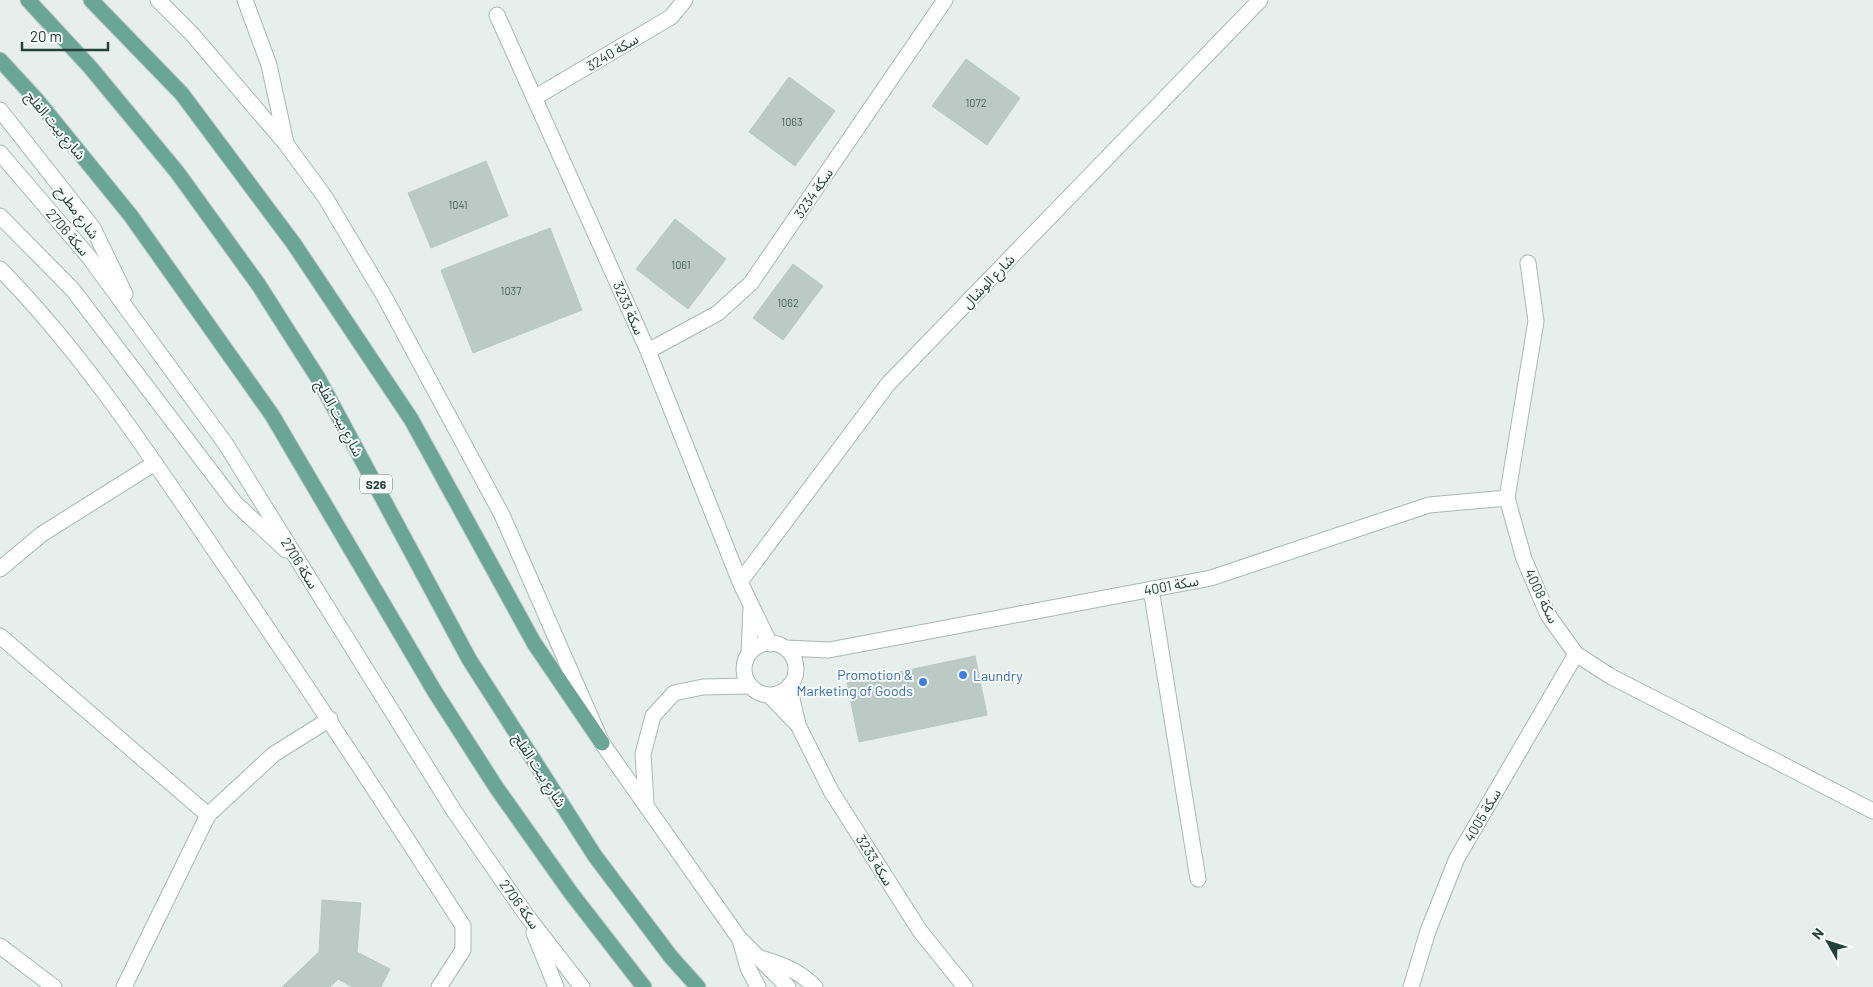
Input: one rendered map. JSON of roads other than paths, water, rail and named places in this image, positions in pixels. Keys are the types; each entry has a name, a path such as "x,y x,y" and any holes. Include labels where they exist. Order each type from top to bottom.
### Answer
{"main road":[{"name":"شارع بيت الفلج","path":"28,0 90,67 177,172 258,284 318,378 470,659 595,856 671,957 698,987"},
{"path":"91,0 182,94 294,244 412,419 534,643 602,743"},
{"name":"شارع بيت الفلج","path":"0,60 36,99 131,216 238,366 272,415 435,692 496,787 571,893 644,987"}],"street":[{"path":"158,0 192,34 286,144 325,197 384,296 497,506 602,743 646,803 739,938 788,987"},
{"path":"245,0 269,65 286,144"},
{"name":"سكة 3240","path":"534,98 671,17 685,0"},
{"name":"سكة 3234","path":"648,351 718,313 751,283 945,0"},
{"name":"شارع الوشال","path":"740,582 888,384 1260,0"},
{"name":"سكة 3233","path":"497,15 648,351 740,582 770,644"},
{"name":"شارع مطرح","path":"0,110 93,228 140,324"},
{"name":"سكة 2706","path":"0,153 90,257 224,443 454,811 528,916 582,987"},
{"path":"0,216 73,290 234,502 301,564"},
{"name":"سكة 4008","path":"1528,263 1536,321 1506,498 1524,560 1548,615 1576,654 1610,676 1873,811"},
{"path":"0,269 40,310 155,463 330,719 463,926 463,950 439,987"},
{"path":"0,569 42,534 155,463"},
{"name":"سكة 4001","path":"785,648 829,650 1211,578 1429,505 1506,498"},
{"path":"1152,589 1198,879"},
{"name":"سكة 3233","path":"749,654 751,606"},
{"path":"0,636 208,815"},
{"path":"770,644 785,648 791,654 796,668 790,686 777,695 769,696 759,693 750,686 745,676 745,664 749,654 762,645 770,644"},
{"name":"سكة 4001","path":"796,668 829,650"},
{"name":"سكة 4005","path":"1411,987 1428,931 1457,858 1576,654"},
{"path":"646,803 643,754 653,716 674,694 703,687 750,686"},
{"name":"سكة 3233","path":"790,686 798,725 831,791 915,922 965,987"},
{"name":"سكة 3233","path":"769,696 798,725"},
{"path":"124,987 208,815 274,754 330,719"},
{"path":"528,916 556,987"},
{"path":"739,938 748,968 758,987"},
{"path":"0,946 54,987"},
{"path":"758,957 781,964 807,978 815,987"}],"place":[{"name":"Laundry","path":"963,675"},
{"name":"Promotion & Marketing of Goods","path":"923,682"}]}
